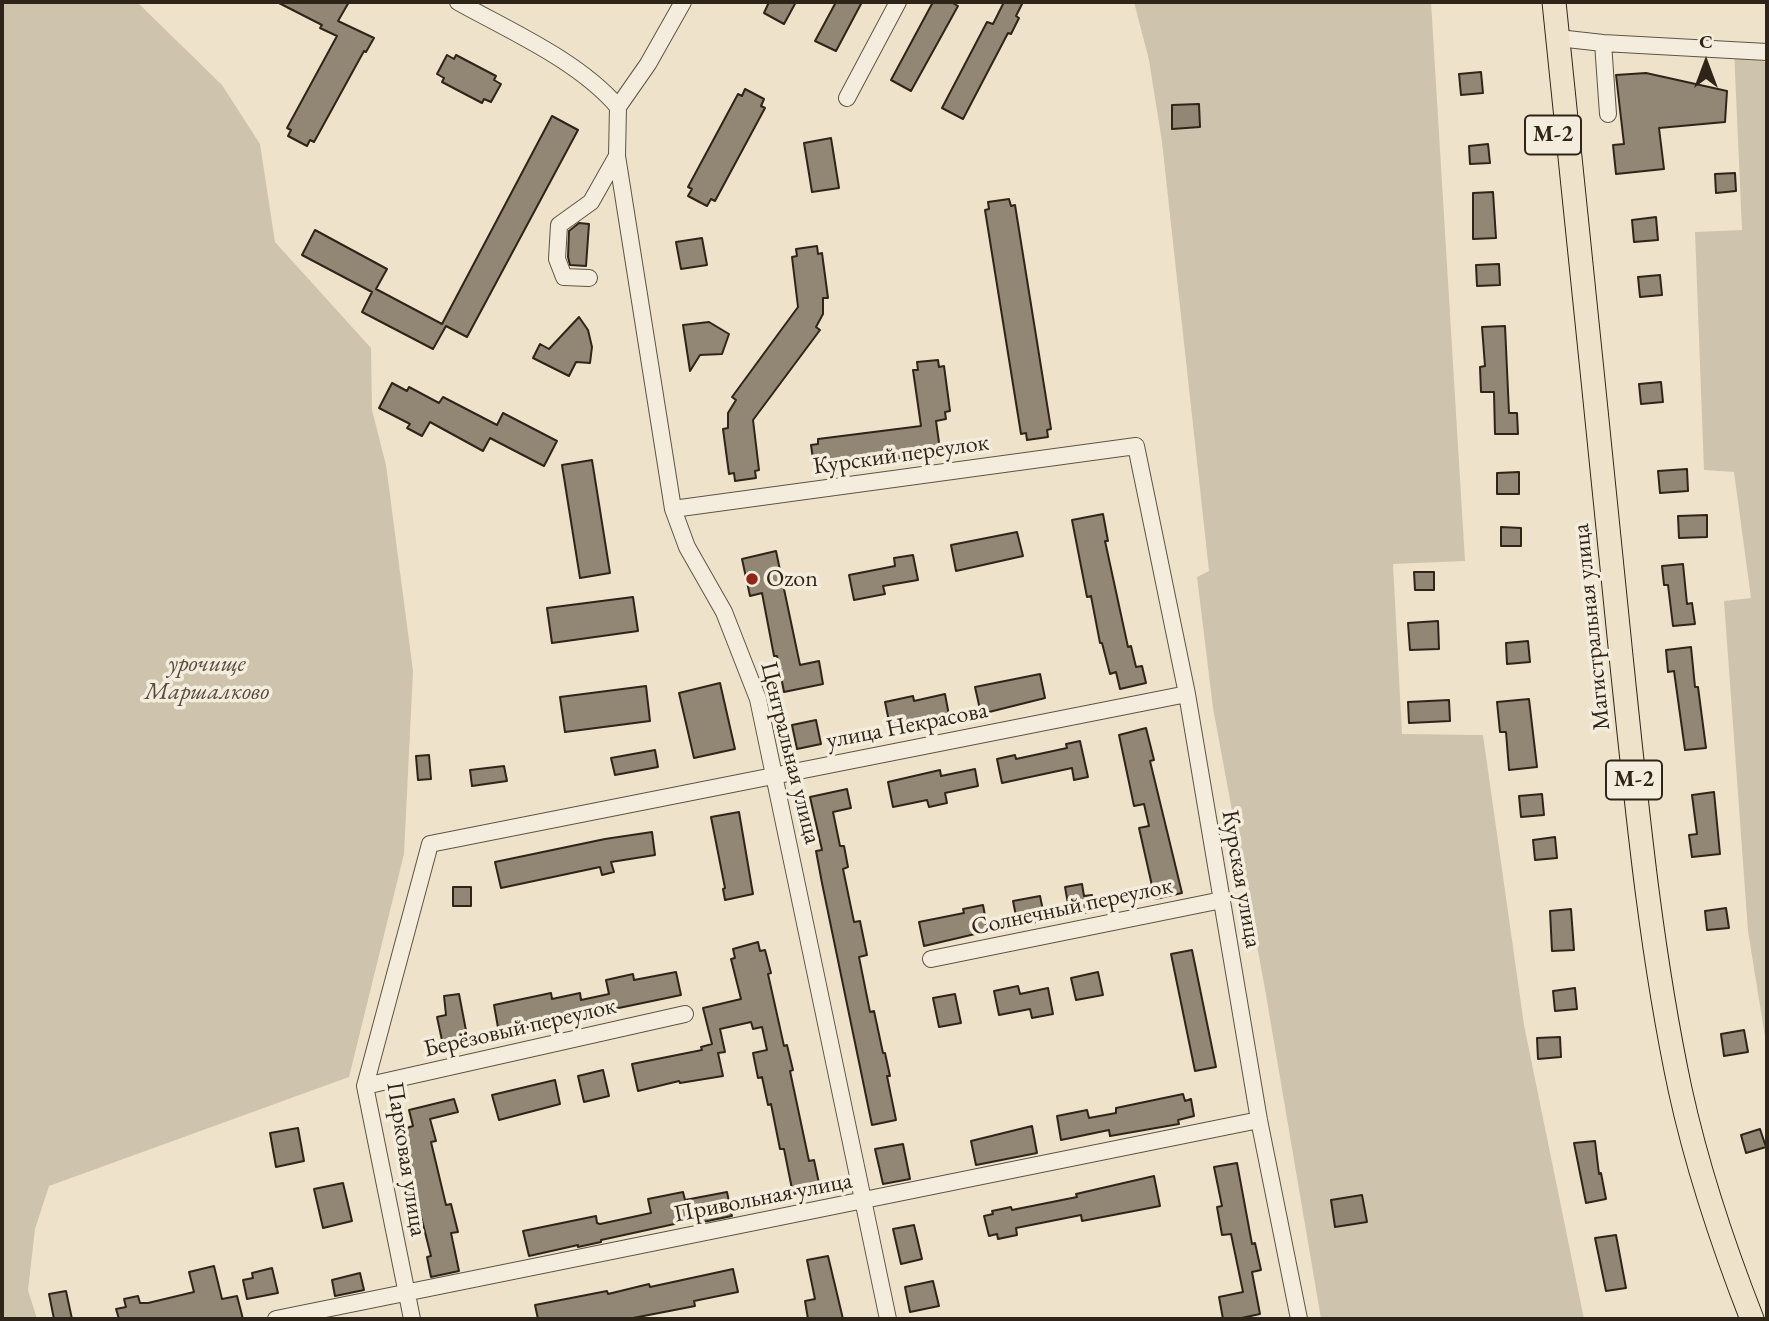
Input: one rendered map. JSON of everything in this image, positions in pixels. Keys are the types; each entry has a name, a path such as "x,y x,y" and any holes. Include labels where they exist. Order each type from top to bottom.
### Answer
{"highway":[{"name":"Магистральная улица","path":"1539,2 1619,781 1644,971 1665,1090 1676,1134 1718,1274 1736,1319"},
{"name":"Магистральная улица","path":"1554,2 1632,765 1659,969 1679,1087 1690,1130 1732,1269 1752,1319"}],"street":[{"path":"457,2 555,57 602,88 618,107 648,64 683,2"},
{"path":"847,98 898,2"},
{"path":"1558,38 1767,52"},
{"path":"1603,43 1608,114"},
{"name":"Центральная улица","path":"618,107 617,156 673,509 688,547 724,612 758,699 888,1319"},
{"path":"589,278 564,277 557,259 559,225 591,202 617,156"},
{"name":"Курский переулок","path":"673,509 1136,446"},
{"name":"Курская улица","path":"1136,446 1187,694 1259,1120 1299,1319"},
{"name":"улица Некрасова","path":"430,844 1187,694"},
{"name":"Парковая улица","path":"412,1319 365,1086 430,844"},
{"name":"Солнечный переулок","path":"931,959 1222,900"},
{"name":"Берёзовый переулок","path":"365,1086 685,1014"},
{"name":"Привольная улица","path":"276,1319 1259,1120"}],"green space":[{"name":"урочище Маршалково","path":"2,2 137,2 222,85 260,144 275,242 371,348 372,410 386,465 413,671 404,854 349,1077 49,1186 35,1229 28,1290 37,1319 2,1319"},
{"path":"1134,2 1431,2 1465,561 1393,564 1402,734 1483,735 1524,1025 1584,1319 1321,1319 1265,989 1213,708 1197,577 1209,571 1162,142 1149,60"},
{"path":"1734,50 1767,63 1767,1049 1748,931 1724,601 1751,598 1734,472 1704,470 1695,232 1742,230"}],"building":[{"path":"277,2 349,2 338,21 374,38 366,52 364,51 314,142 310,140 307,146 288,136 291,130 287,128 337,36 320,28 322,25"},
{"path":"769,2 796,2 784,24 764,13"},
{"path":"836,2 862,2 836,51 815,41"},
{"path":"933,2 951,2 958,6 911,91 891,80"},
{"path":"1004,2 1023,2 1016,16 1019,18 1011,34 1008,33 963,119 942,108 987,22 993,24"},
{"path":"447,55 454,59 456,55 496,76 494,80 501,84 491,102 484,99 482,103 442,82 444,78 437,74"},
{"path":"1481,72 1483,93 1461,95 1459,74"},
{"path":"1646,73 1727,91 1725,122 1659,128 1664,169 1616,174 1613,145 1624,144 1616,75"},
{"path":"745,89 764,99 761,106 765,108 715,201 711,199 707,206 688,196 692,189 688,187 738,94 742,96"},
{"path":"1199,104 1200,127 1172,129 1172,105"},
{"path":"552,116 578,130 467,337 446,326 433,349 362,312 372,292 302,255 315,230 387,269 376,289 442,324"},
{"path":"831,138 839,188 812,192 804,143"},
{"path":"1488,144 1490,163 1470,164 1469,146"},
{"path":"1735,173 1736,191 1716,193 1715,174"},
{"path":"1493,192 1496,238 1473,239 1473,193"},
{"path":"1009,199 1011,206 1015,205 1051,429 1047,430 1048,437 1027,440 1026,433 1021,434 985,210 989,209 988,202"},
{"path":"1656,217 1658,240 1634,242 1632,220"},
{"path":"579,223 589,224 586,266 570,265 568,257 569,231"},
{"path":"702,238 707,265 681,269 676,242"},
{"path":"817,246 818,254 822,253 828,298 823,298 823,314 816,327 820,330 753,420 759,470 755,471 756,478 735,481 734,473 729,474 723,429 728,428 728,413 736,400 732,397 798,307 792,257 797,256 796,249"},
{"path":"1499,264 1500,285 1477,286 1476,265"},
{"path":"1660,275 1662,295 1640,297 1638,277"},
{"path":"579,317 588,330 592,347 590,363 576,362 569,376 533,358 540,344 549,349"},
{"path":"709,322 729,334 722,354 700,355 690,371 683,325"},
{"path":"1505,326 1509,413 1517,413 1518,434 1495,434 1494,392 1481,392 1480,367 1485,366 1482,327"},
{"path":"938,360 939,367 944,366 950,411 945,412 946,419 936,421 941,457 925,459 925,456 822,469 821,465 814,466 811,445 818,444 818,439 921,426 913,370 918,370 917,362"},
{"path":"1661,382 1663,402 1641,404 1639,384"},
{"path":"392,383 407,391 409,387 439,403 443,397 497,425 503,413 557,441 544,466 490,438 483,451 430,422 422,436 407,428 410,424 379,408"},
{"path":"592,460 610,573 580,578 562,465"},
{"path":"1687,469 1688,491 1660,493 1658,471"},
{"path":"1519,472 1519,494 1497,494 1497,473"},
{"path":"1103,514 1108,541 1105,541 1128,647 1131,646 1136,667 1142,666 1146,683 1120,689 1116,672 1110,674 1100,643 1091,596 1087,597 1072,520"},
{"path":"1707,515 1707,537 1679,538 1678,516"},
{"path":"1501,527 1521,528 1521,546 1501,546"},
{"path":"1017,532 1023,556 956,571 951,545"},
{"path":"776,551 800,665 819,661 823,684 784,692 762,593 750,596 742,559"},
{"path":"913,555 918,580 883,586 885,594 854,600 849,575 895,566 894,558"},
{"path":"1683,564 1687,604 1692,603 1695,624 1673,626 1668,585 1664,585 1662,566"},
{"path":"1414,572 1434,572 1434,590 1415,590"},
{"path":"633,597 638,631 552,643 547,608"},
{"path":"1438,621 1439,649 1410,650 1408,623"},
{"path":"1528,641 1530,662 1507,664 1506,643"},
{"path":"1691,647 1706,748 1685,750 1674,671 1668,672 1666,650"},
{"path":"1040,674 1045,698 981,714 975,687"},
{"path":"720,683 735,749 694,758 679,693"},
{"path":"646,686 650,721 565,732 560,697"},
{"path":"945,694 950,721 925,726 924,719 890,726 885,702 913,696 914,701"},
{"path":"1529,699 1537,767 1509,770 1506,732 1500,732 1497,702"},
{"path":"1449,700 1450,721 1409,723 1408,702"},
{"path":"816,720 821,744 797,749 792,725"},
{"path":"1146,728 1154,760 1150,761 1182,893 1155,899 1139,828 1149,826 1144,804 1134,806 1119,735"},
{"path":"1080,741 1088,777 1074,780 1072,768 1002,783 997,759 1015,755 1016,759 1067,748 1066,744"},
{"path":"655,750 658,767 615,775 611,758"},
{"path":"429,755 431,779 418,780 416,756"},
{"path":"504,766 507,781 472,786 470,770"},
{"path":"975,769 978,786 945,793 947,803 929,807 927,800 893,807 888,782 940,770 941,776"},
{"path":"847,789 851,808 833,812 840,846 844,846 848,867 843,869 854,922 860,921 867,955 859,957 870,1012 874,1011 885,1053 896,1120 872,1125 822,883 816,851 822,850 810,797"},
{"path":"1714,792 1720,854 1692,857 1689,835 1697,834 1692,795"},
{"path":"1542,794 1544,815 1521,817 1519,796"},
{"path":"739,812 753,894 725,900 711,817"},
{"path":"652,832 655,855 611,862 614,872 602,875 600,867 501,888 495,862"},
{"path":"1555,837 1557,858 1535,860 1533,840"},
{"path":"1082,884 1084,896 1092,895 1095,911 1070,915 1065,887"},
{"path":"453,887 471,887 471,906 453,906"},
{"path":"1040,896 1045,920 1018,926 1013,901"},
{"path":"983,905 988,931 924,946 919,922 964,913 963,909"},
{"path":"1726,908 1729,928 1707,930 1705,911"},
{"path":"1571,909 1574,950 1552,951 1550,911"},
{"path":"758,942 760,951 765,950 771,973 768,974 784,1046 787,1045 793,1070 790,1071 809,1161 814,1160 820,1188 793,1194 784,1149 780,1149 771,1104 768,1105 762,1077 758,1078 753,1053 767,1050 762,1027 753,1029 751,1022 720,1029 725,1052 718,1053 723,1076 680,1083 679,1081 638,1091 632,1064 702,1050 701,1047 712,1044 703,1008 741,999 731,959 735,958 733,949"},
{"path":"1192,950 1216,1067 1195,1071 1171,954"},
{"path":"676,972 681,995 499,1033 494,1005 551,993 552,999 580,993 581,1000 609,994 606,980 633,974 634,980"},
{"path":"1098,972 1103,995 1076,1000 1071,978"},
{"path":"1018,986 1020,994 1048,988 1053,1014 1032,1018 1030,1009 999,1015 994,991"},
{"path":"1575,988 1577,1009 1555,1011 1553,991"},
{"path":"459,994 468,1041 443,1045 437,1017 446,1015 444,996"},
{"path":"955,994 961,1023 939,1027 933,998"},
{"path":"1744,1030 1748,1052 1724,1056 1721,1034"},
{"path":"1560,1037 1561,1057 1538,1059 1537,1038"},
{"path":"603,1070 609,1096 584,1102 578,1076"},
{"path":"555,1080 560,1104 499,1120 492,1095"},
{"path":"1183,1094 1185,1101 1191,1099 1194,1116 1178,1120 1179,1124 1110,1136 1109,1130 1061,1140 1057,1116 1087,1110 1089,1118 1116,1113 1116,1108"},
{"path":"454,1099 458,1112 430,1119 436,1141 431,1142 446,1205 451,1204 458,1232 451,1233 459,1271 431,1277 427,1257 431,1256 409,1169 412,1168 403,1129 413,1126 409,1110"},
{"path":"1032,1126 1037,1153 976,1165 971,1141"},
{"path":"298,1128 304,1161 276,1167 270,1133"},
{"path":"1760,1129 1766,1147 1746,1153 1741,1135"},
{"path":"1595,1141 1599,1174 1601,1173 1606,1199 1586,1203 1574,1143"},
{"path":"903,1144 910,1179 883,1184 875,1149"},
{"path":"1237,1163 1252,1244 1255,1243 1261,1270 1252,1272 1260,1314 1223,1319 1219,1297 1243,1292 1231,1234 1222,1235 1217,1207 1222,1206 1214,1167"},
{"path":"1154,1176 1160,1206 1082,1221 1081,1215 1016,1228 1017,1235 998,1239 997,1234 989,1236 984,1216 993,1214 992,1211 1011,1207 1012,1210 1077,1197 1076,1194"},
{"path":"343,1183 352,1221 323,1228 314,1189"},
{"path":"683,1192 685,1200 727,1192 732,1216 703,1222 702,1218 529,1256 523,1231 596,1216 597,1223 600,1224 651,1213 648,1199"},
{"path":"1362,1195 1367,1222 1335,1227 1331,1200"},
{"path":"914,1225 922,1259 901,1264 893,1229"},
{"path":"1616,1235 1626,1288 1606,1291 1595,1238"},
{"path":"828,1256 843,1319 808,1319 805,1301 815,1299 807,1260"},
{"path":"214,1266 222,1299 237,1296 243,1319 119,1319 116,1309 126,1307 124,1299 138,1296 140,1303 148,1303 194,1292 189,1272"},
{"path":"272,1268 278,1293 247,1299 243,1280 253,1278 252,1273"},
{"path":"733,1269 738,1292 694,1301 695,1306 628,1319 538,1319 535,1305 607,1291 608,1294 649,1284 650,1287"},
{"path":"360,1273 364,1290 335,1296 332,1280"},
{"path":"933,1281 939,1306 910,1312 905,1287"},
{"path":"66,1291 72,1319 54,1319 49,1294"}],"place":[{"name":"Ozon","path":"752,579"}]}
